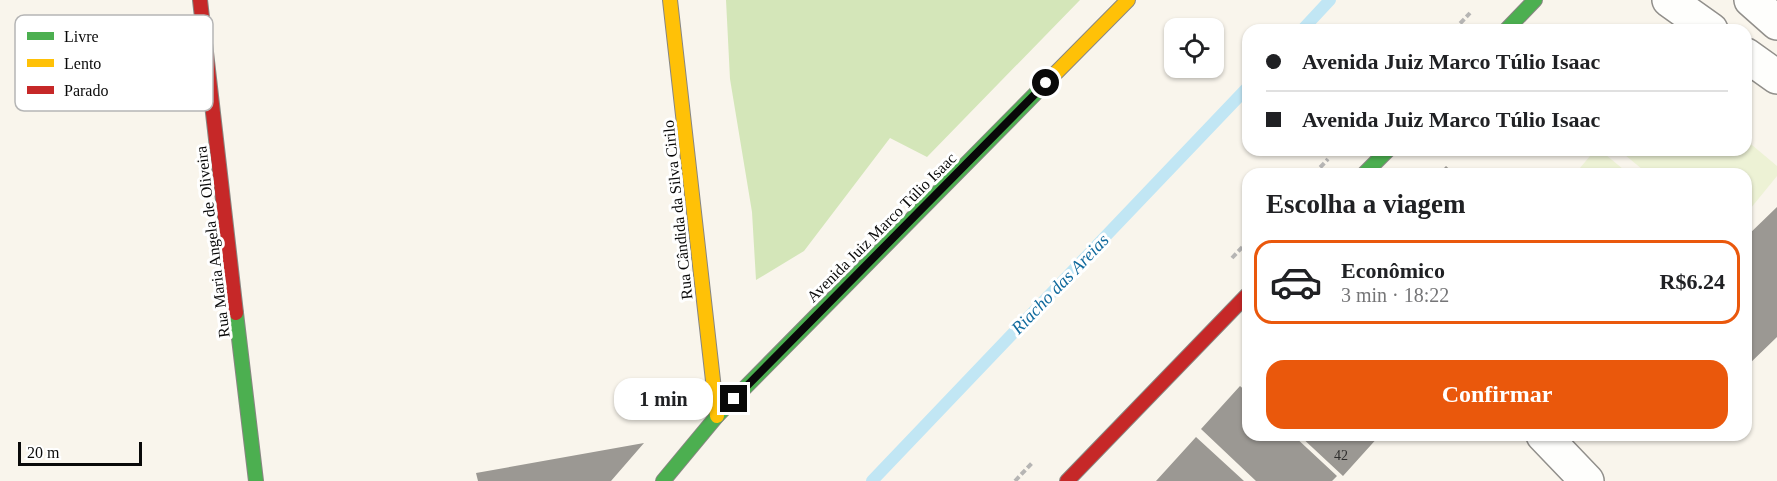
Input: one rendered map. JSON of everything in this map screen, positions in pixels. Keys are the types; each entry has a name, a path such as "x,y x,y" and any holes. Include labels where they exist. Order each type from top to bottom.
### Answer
{"main road":[{"name":"Rua Maria Angela de Oliveira","path":"200,0 202,15"},
{"name":"Rua Cândida da Silva Cirilo","path":"670,0 717,416"},
{"name":"Avenida Juiz Marco Túlio Isaac","path":"663,481 717,416 1128,0"},
{"path":"1512,24 1535,0"},
{"name":"Rua Maria Angela de Oliveira","path":"213,111 256,481"},
{"path":"1370,168 1382,156"},
{"path":"1067,481 1242,300"}],"street":[{"path":"1669,0 1703,24"},
{"path":"1750,0 1777,23"},
{"path":"1752,59 1777,77"},
{"path":"1549,441 1587,481"}],"green space":[{"path":"726,0 1080,0 927,157 890,138 804,251 756,280 752,212 730,79"},
{"path":"1752,145 1777,166 1777,176 1752,207 1752,168 1641,168 1626,156 1752,156"},
{"path":"1590,156 1607,156 1622,168 1580,168"}],"building":[{"path":"1777,207 1777,337 1752,361 1752,231"},
{"path":"1240,386 1242,388 1242,441 1299,441 1337,476 1332,481 1256,481 1201,429"},
{"path":"1196,437 1244,481 1156,481"},
{"path":"1305,441 1375,441 1343,476"},
{"path":"644,443 611,481 478,481 476,473"}],"waterway":[{"name":"Riacho das Areias","path":"1308,24 1330,0"},
{"name":"Riacho das Areias","path":"872,481 1242,93"}],"traffic: fast":[{"path":"1512,24 1535,0"},
{"path":"663,481 717,416 1039,90"},
{"path":"1370,168 1382,156"},
{"path":"236,313 256,481"}],"traffic: slow":[{"path":"670,0 717,416"},
{"path":"1039,90 1128,0"}],"traffic: jam":[{"path":"200,0 202,15"},
{"path":"213,111 236,313"},
{"path":"1067,481 1242,300"}],"route":[{"path":"734,399 1046,83"}]}
